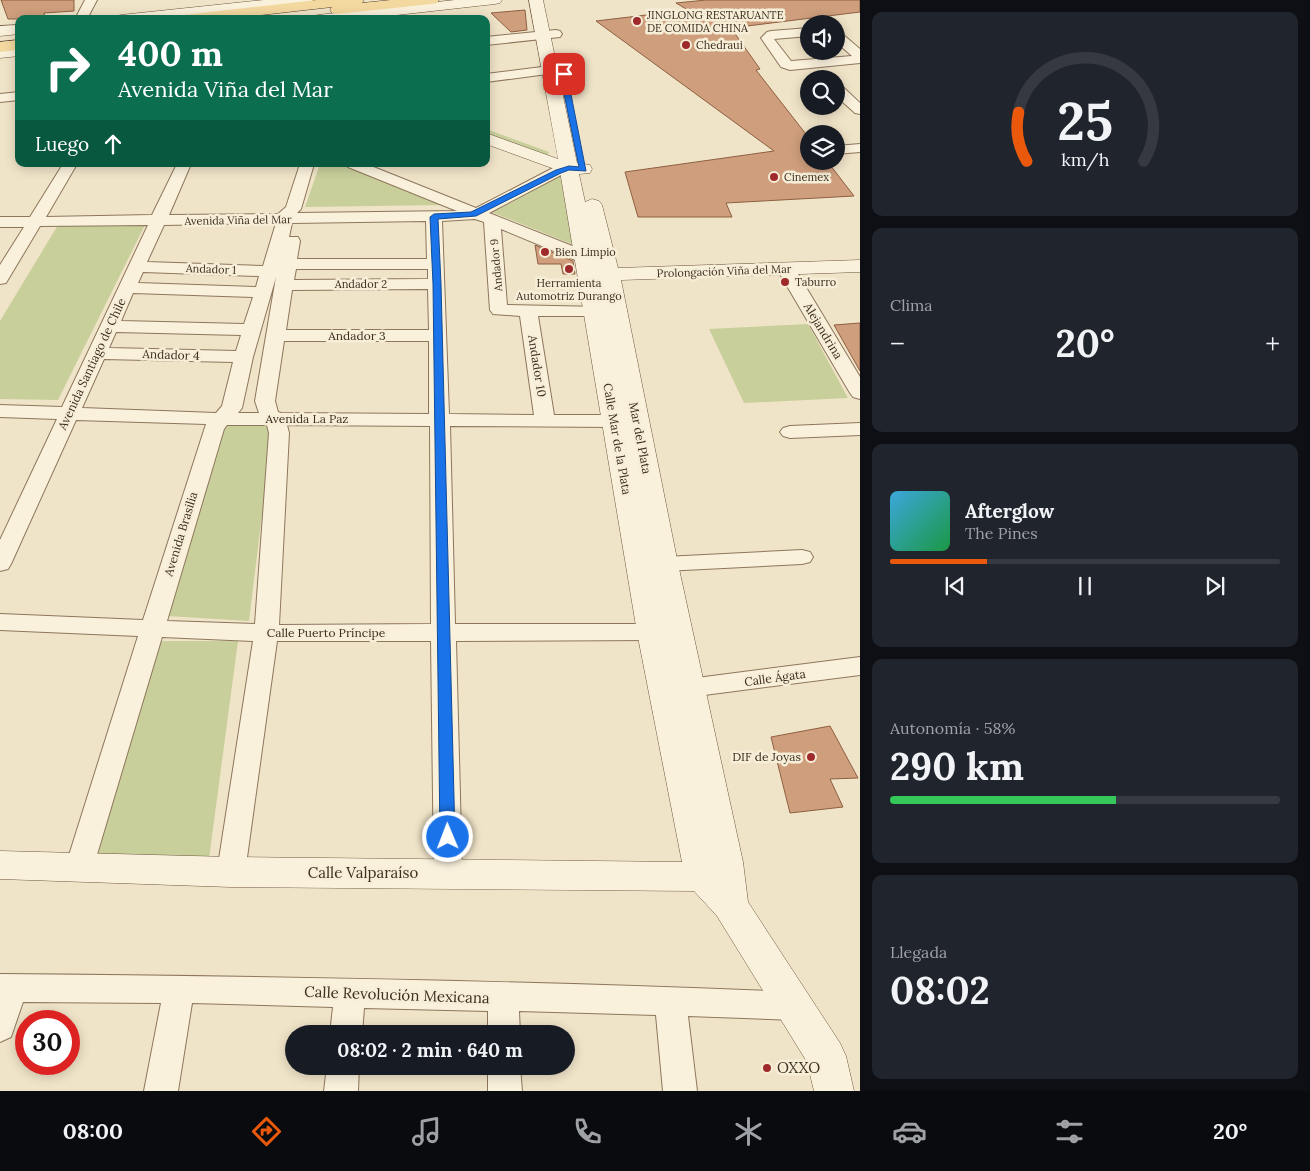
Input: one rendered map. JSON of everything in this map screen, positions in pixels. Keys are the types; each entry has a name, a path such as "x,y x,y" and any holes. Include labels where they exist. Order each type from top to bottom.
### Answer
{"main road":[{"path":"160,15 306,0"},
{"path":"220,15 357,0"},
{"path":"295,15 432,0"},
{"path":"355,15 495,0"},
{"name":"Calle Mar de la Plata","path":"536,0 549,34 550,70 575,163 596,275 594,311 652,632 720,886"},
{"path":"549,0 549,34 575,163"},
{"path":"490,128 575,163"},
{"path":"490,139 575,163"},
{"name":"Prolongación Viña del Mar","path":"788,272 860,266"},
{"name":"Prolongación Viña del Mar","path":"596,275 788,272 860,273"},
{"name":"Mar del Plata","path":"596,275 664,564 689,688 720,886"},
{"name":"Calle Valparaíso","path":"0,866 231,872 448,874 720,886"},
{"path":"720,886 826,1056 834,1091"}],"street":[{"path":"83,15 92,0"},
{"path":"800,33 768,36 767,38 786,64 790,66 837,60"},
{"path":"490,41 549,34"},
{"path":"845,38 860,39"},
{"path":"845,43 860,57"},
{"path":"845,59 860,57"},
{"path":"490,78 550,70"},
{"path":"0,98 15,96"},
{"path":"845,96 860,110"},
{"path":"845,149 860,148"},
{"path":"479,213 575,163"},
{"path":"0,279 68,167"},
{"name":"Avenida Santiago de Chile","path":"0,564 183,167"},
{"name":"Avenida Brasilia","path":"231,872 266,632 279,433 276,419 269,415 265,401 276,335 282,273 292,215 305,167"},
{"path":"361,167 479,213 596,275"},
{"name":"Avenida Viña del Mar","path":"0,222 292,215 479,213"},
{"name":"Avenida Viña del Mar","path":"292,215 434,217 467,216 479,213"},
{"name":"Andador 9","path":"479,213 499,310 528,310"},
{"name":"Avenida Viña del Mar","path":"0,217 36,220"},
{"path":"434,217 440,420 448,874"},
{"name":"Andador 1","path":"136,267 282,273"},
{"name":"Alejandrina","path":"788,272 860,393"},
{"name":"Avenida Brasilia","path":"79,868 214,427 232,408 244,357 263,292 282,273"},
{"name":"Andador 2","path":"282,273 436,274"},
{"path":"127,288 263,292"},
{"path":"528,310 594,311"},
{"name":"Andador 10","path":"528,310 545,421"},
{"path":"110,326 252,330"},
{"name":"Andador 3","path":"276,335 438,336"},
{"name":"Andador 4","path":"97,353 244,357"},
{"name":"Avenida La Paz","path":"0,411 221,419 614,421"},
{"path":"790,432 860,429"},
{"path":"664,564 802,557"},
{"name":"Calle Puerto Príncipe","path":"0,622 266,632 652,632"},
{"name":"Calle Ágata","path":"689,688 860,666"},
{"path":"0,1027 6,989"},
{"name":"Calle Revolución Mexicana","path":"6,989 180,989 670,1001 794,1006"},
{"path":"160,1091 180,989"},
{"path":"347,1025 350,994"},
{"path":"503,998 504,1025"},
{"path":"670,1001 680,1091"},
{"path":"341,1091 342,1075"},
{"path":"504,1075 505,1091"}],"green space":[{"path":"490,130 549,152 544,157 490,138"},
{"path":"319,167 355,167 446,205 305,207"},
{"path":"560,175 574,245 489,211"},
{"path":"58,225 145,225 58,400 0,399 0,321"},
{"path":"808,324 848,398 744,403 709,329"},
{"path":"223,423 273,425 249,621 167,616"},
{"path":"156,641 238,641 209,859 95,857"}],"building":[{"path":"1,0 74,0 74,11 44,13 44,15 15,15 15,19 8,19"},
{"path":"706,0 860,0 860,12 836,15 800,15 800,19 731,28 760,69 756,70 800,126 800,170 834,170 854,196 726,203 732,217 638,217 625,172 774,151 596,21 688,10 676,3"},
{"path":"525,10 527,30 511,32 491,13"},
{"name":"Bien Limpio","path":"535,245 573,261 575,274 563,274 561,264 538,264"},
{"path":"860,323 860,371 834,325"},
{"name":"DIF de Joyas","path":"830,726 858,778 830,779 843,807 790,813 771,737"}],"place":[{"name":"JINGLONG RESTARUANTE DE COMIDA CHINA","path":"637,21"},
{"name":"Chedraui","path":"686,45"},
{"name":"Cinemex","path":"774,177"},
{"name":"Bien Limpio","path":"545,252"},
{"name":"Herramienta Automotriz Durango","path":"569,269"},
{"name":"Taburro","path":"785,282"},
{"name":"DIF de Joyas","path":"811,757"},
{"name":"OXXO","path":"767,1068"}],"route":[{"path":"448,837 434,217 473,215 558,171 569,168 583,170 564,74"}]}
